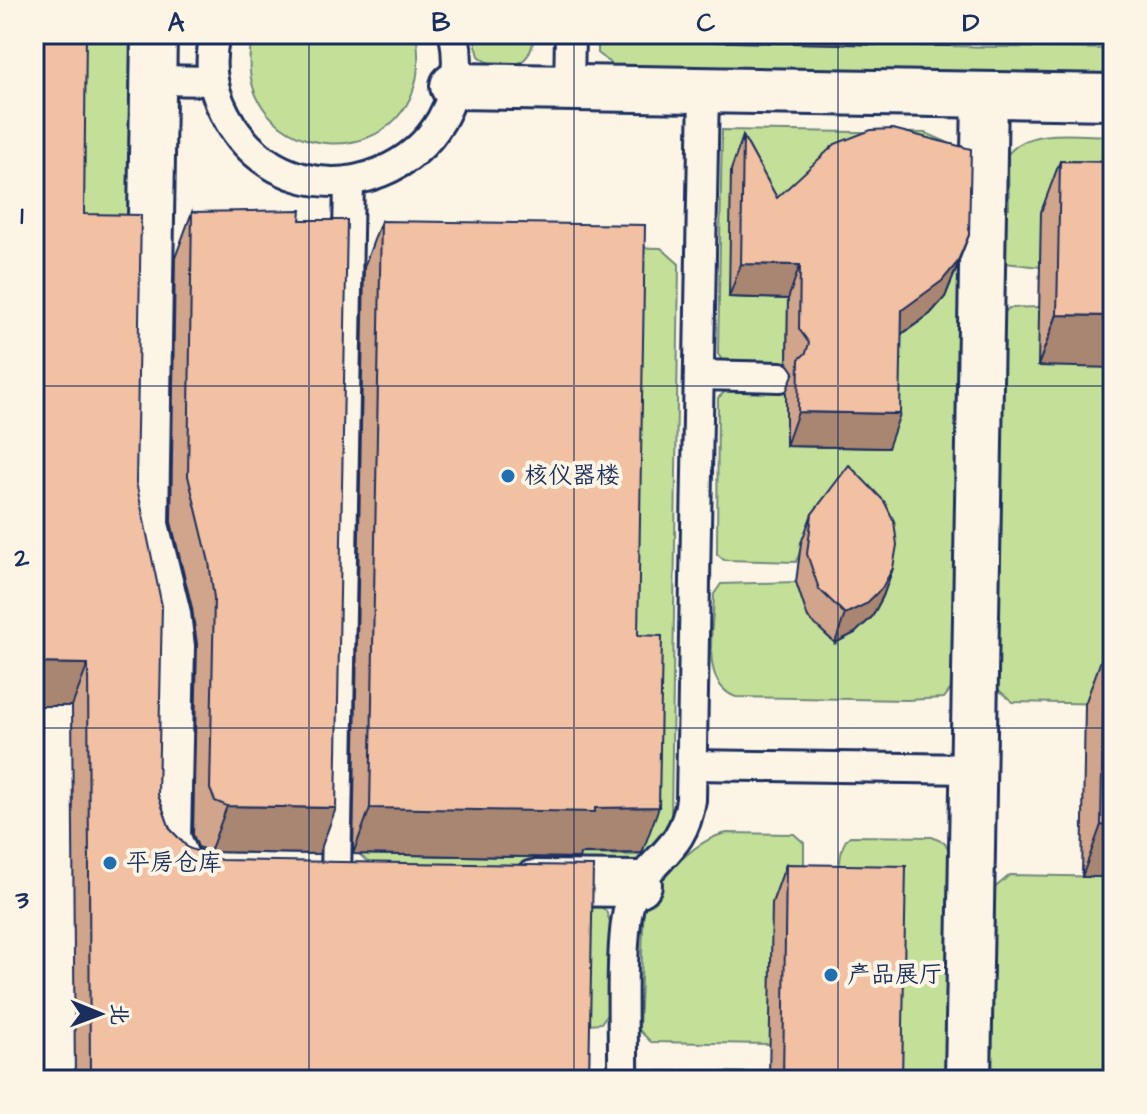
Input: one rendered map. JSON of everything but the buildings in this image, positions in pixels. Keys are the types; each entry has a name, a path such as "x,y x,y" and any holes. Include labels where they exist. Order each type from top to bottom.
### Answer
{"street":[{"path":"154,34 146,525 168,614 172,647 168,838 179,865 191,874 235,878"},
{"path":"453,86 1113,97"},
{"path":"968,1080 985,95"},
{"path":"293,879 352,880"},
{"path":"496,882 639,884"}],"lane":[{"path":"215,34 210,56 212,81 219,106 245,145 283,173 332,183 381,174 421,148 448,110 459,61 454,34"},
{"path":"569,88 570,34"},
{"path":"154,80 212,81"},
{"path":"623,1080 627,912 639,884 678,843 691,800 704,90"},
{"path":"349,181 352,880"},
{"path":"699,375 780,377"},
{"path":"692,765 973,769"}],"green space":[{"path":"71,34 143,34 139,258 80,257 75,523 134,525 155,616 160,646 156,890 592,899 606,911 610,922 608,1013 601,1023 576,1025 577,902 481,900 480,909 285,906 285,897 187,895 184,1080 146,1080 147,646 133,645 133,576 71,575 69,151 34,150 34,133 70,133"},
{"path":"253,34 416,34 415,83 397,118 367,138 332,144 297,136 268,114 252,80"},
{"path":"473,34 534,34 528,55 506,67 497,66 479,56"},
{"path":"598,34 629,34 630,40 1113,49 1113,75 613,65 598,53"},
{"path":"722,130 926,133 953,145 964,208 953,686 944,698 736,697 724,690 717,680 711,637 714,594 721,584 796,582 808,618 835,643 810,527 796,562 724,560 717,554 718,398 730,387 787,388 786,446 890,335 788,299 787,366 724,363 718,354"},
{"path":"1042,136 1113,136 1113,213 1040,267 1005,263 1001,209 1009,208 1008,154 1029,139"},
{"path":"386,243 661,248 679,264 671,818 659,841 627,868 371,865 357,852 642,855 645,682"},
{"path":"1039,307 1113,368 1113,704 1013,702 995,687 1001,316 1009,308"},
{"path":"727,833 794,834 804,843 804,904 770,1044 651,1042 639,1030 644,903 691,851"},
{"path":"850,836 932,837 945,843 950,852 949,1080 888,1080 862,992 844,914 841,852"},
{"path":"1010,875 1113,877 1113,1077 1030,1076 1029,1080 986,1080 992,890"},
{"path":"650,1071 769,1073 769,1080 639,1080"}],"place":[{"name":"核仪器楼","path":"508,476"},
{"name":"平房仓库","path":"110,863"},
{"name":"产品展厅","path":"831,975"}]}
